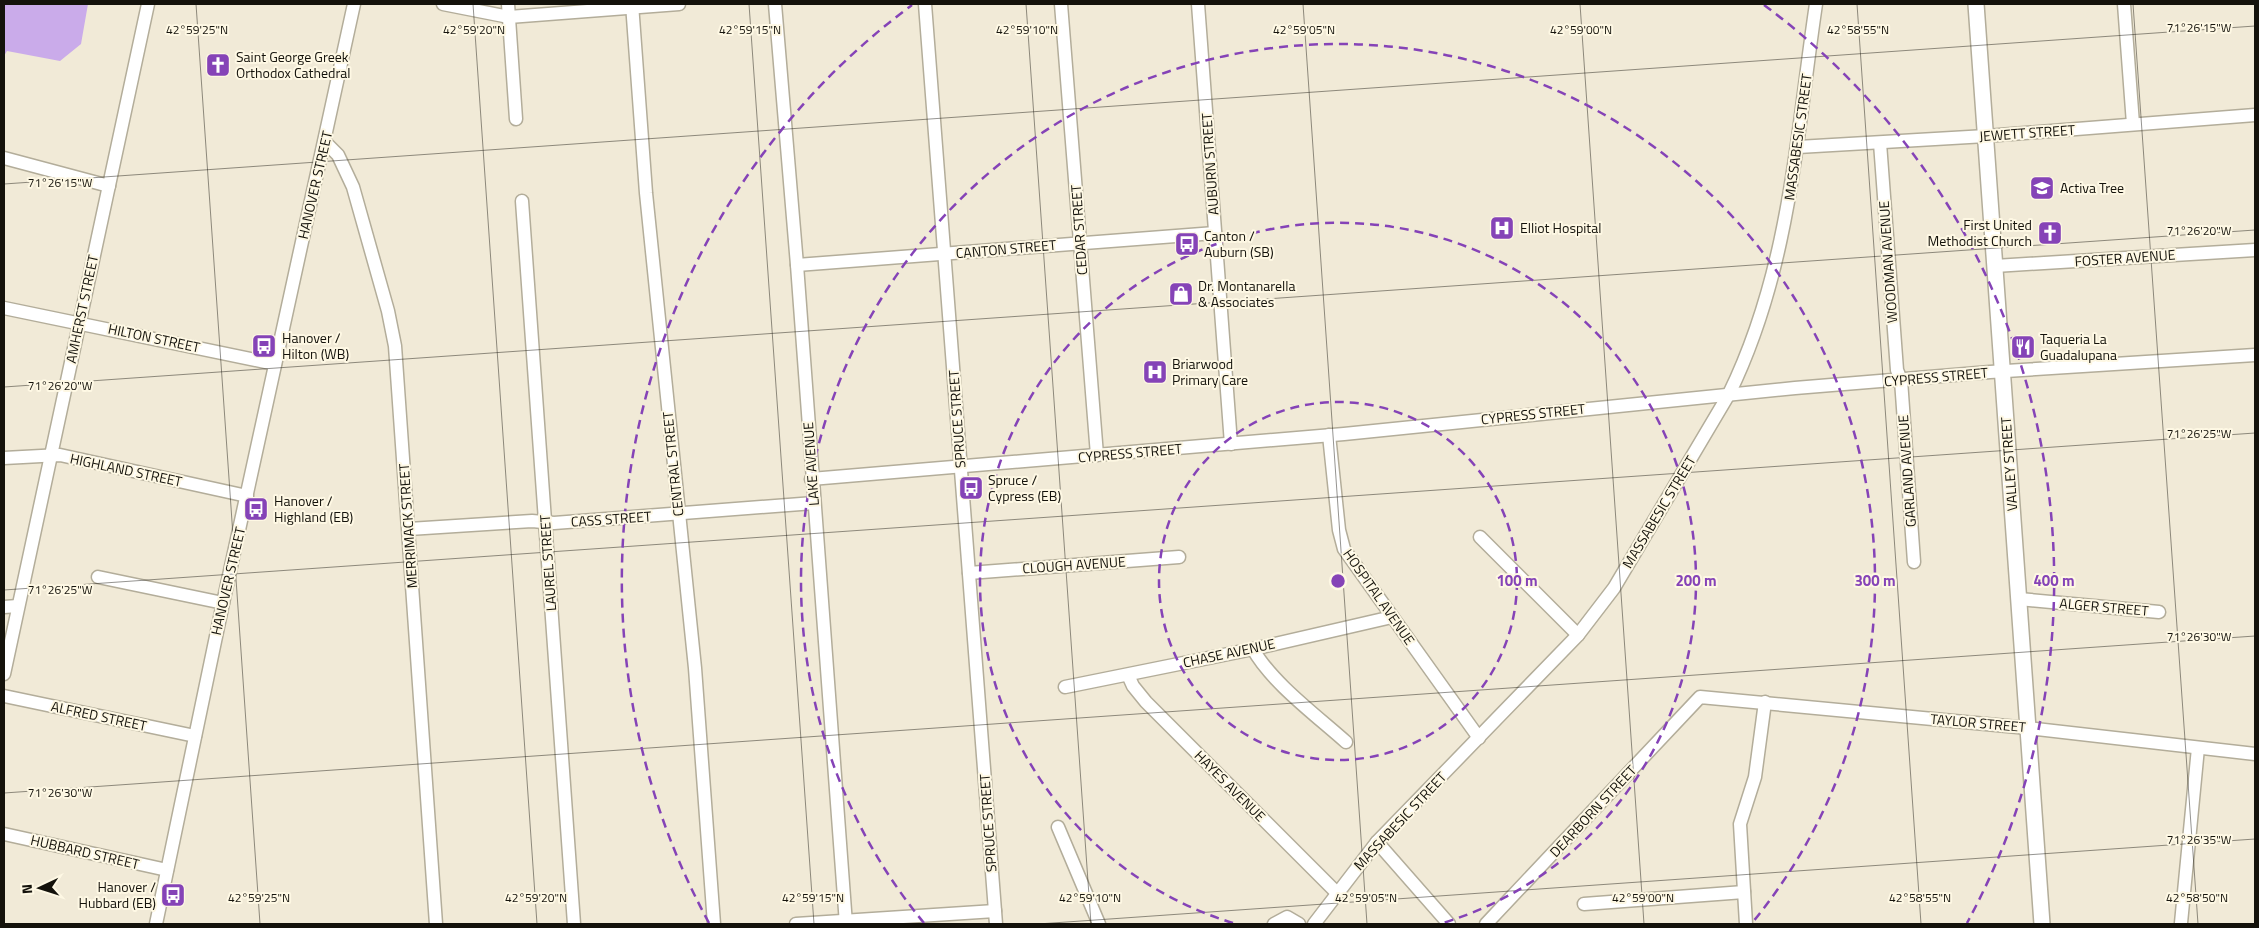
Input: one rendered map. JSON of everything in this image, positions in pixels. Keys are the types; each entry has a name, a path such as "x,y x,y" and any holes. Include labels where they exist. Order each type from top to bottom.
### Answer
{"main road":[{"name":"VALLEY STREET","path":"1976,4 2042,924"}],"street":[{"name":"AMHERST STREET","path":"4,674 148,4"},
{"name":"HANOVER STREET","path":"156,924 223,602 354,4"},
{"path":"443,4 508,10 679,4"},
{"name":"LAKE AVENUE","path":"775,4 797,265 811,479 846,923"},
{"name":"SPRUCE STREET","path":"925,4 996,924"},
{"name":"CEDAR STREET","path":"1061,4 1097,455"},
{"name":"AUBURN STREET","path":"1198,4 1231,444"},
{"name":"MASSABESIC STREET","path":"1314,924 1377,842 1578,635 1614,588 1729,394 1751,344 1772,283 1787,216 1816,4"},
{"path":"2124,4 2132,124"},
{"name":"CENTRAL STREET","path":"632,5 646,193 695,668 714,924"},
{"path":"508,10 516,119"},
{"name":"JEWETT STREET","path":"1798,146 1986,136 2255,115"},
{"name":"MERRIMACK STREET","path":"325,142 338,155 353,187 392,331 409,529 436,924"},
{"name":"WOODMAN AVENUE","path":"1880,143 1895,351 1897,370 1901,380"},
{"path":"4,158 109,186"},
{"name":"LAUREL STREET","path":"522,201 574,924"},
{"name":"CANTON STREET","path":"797,265 1215,233"},
{"name":"FOSTER AVENUE","path":"1995,266 2255,250"},
{"name":"HILTON STREET","path":"4,308 275,364"},
{"name":"CYPRESS STREET","path":"811,479 1329,435 1729,394 2002,372 2255,355"},
{"name":"GARLAND AVENUE","path":"1901,380 1914,562"},
{"name":"HOSPITAL AVENUE","path":"1329,435 1341,541 1348,557 1479,738"},
{"name":"HIGHLAND STREET","path":"4,458 60,456 247,496"},
{"name":"CASS STREET","path":"409,529 678,514 814,503"},
{"path":"1480,537 1578,635"},
{"name":"CLOUGH AVENUE","path":"969,573 1179,557"},
{"path":"98,577 223,602"},
{"name":"ALGER STREET","path":"2019,599 2159,612"},
{"path":"4,607 18,606"},
{"name":"CHASE AVENUE","path":"1065,687 1252,649 1392,617"},
{"path":"1252,649 1259,661 1275,677 1346,742"},
{"name":"HAYES AVENUE","path":"1128,675 1133,686 1146,702 1337,893"},
{"name":"ALFRED STREET","path":"4,696 195,736"},
{"name":"TAYLOR STREET","path":"1700,697 2028,728 2255,754"},
{"name":"DEARBORN STREET","path":"1486,924 1700,697"},
{"path":"1746,924 1740,824 1756,777 1765,702"},
{"path":"2181,923 2198,748"},
{"path":"1058,827 1099,924"},
{"name":"HUBBARD STREET","path":"4,834 167,870"},
{"path":"1377,842 1449,924"},
{"path":"1584,904 1744,892"},
{"path":"796,924 846,923 995,911"},
{"path":"1274,924 1281,918 1287,917 1299,924"}],"shaded area":[{"path":"4,4 88,4 81,44 60,61 7,51 4,56"}],"place":[{"name":"Saint George Greek Orthodox Cathedral","path":"218,65"},
{"name":"Activa Tree","path":"2042,188"},
{"name":"Elliot Hospital","path":"1502,228"},
{"name":"First United Methodist Church","path":"2050,233"},
{"name":"Canton / Auburn (SB)","path":"1187,244"},
{"name":"Dr. Montanarella & Associates","path":"1181,294"},
{"name":"Hanover / Hilton (WB)","path":"264,346"},
{"name":"Taqueria La Guadalupana","path":"2023,347"},
{"name":"Briarwood Primary Care","path":"1155,372"},
{"name":"Spruce / Cypress (EB)","path":"971,488"},
{"name":"Hanover / Highland (EB)","path":"256,509"},
{"name":"Hanover / Hubbard (EB)","path":"173,895"}]}
